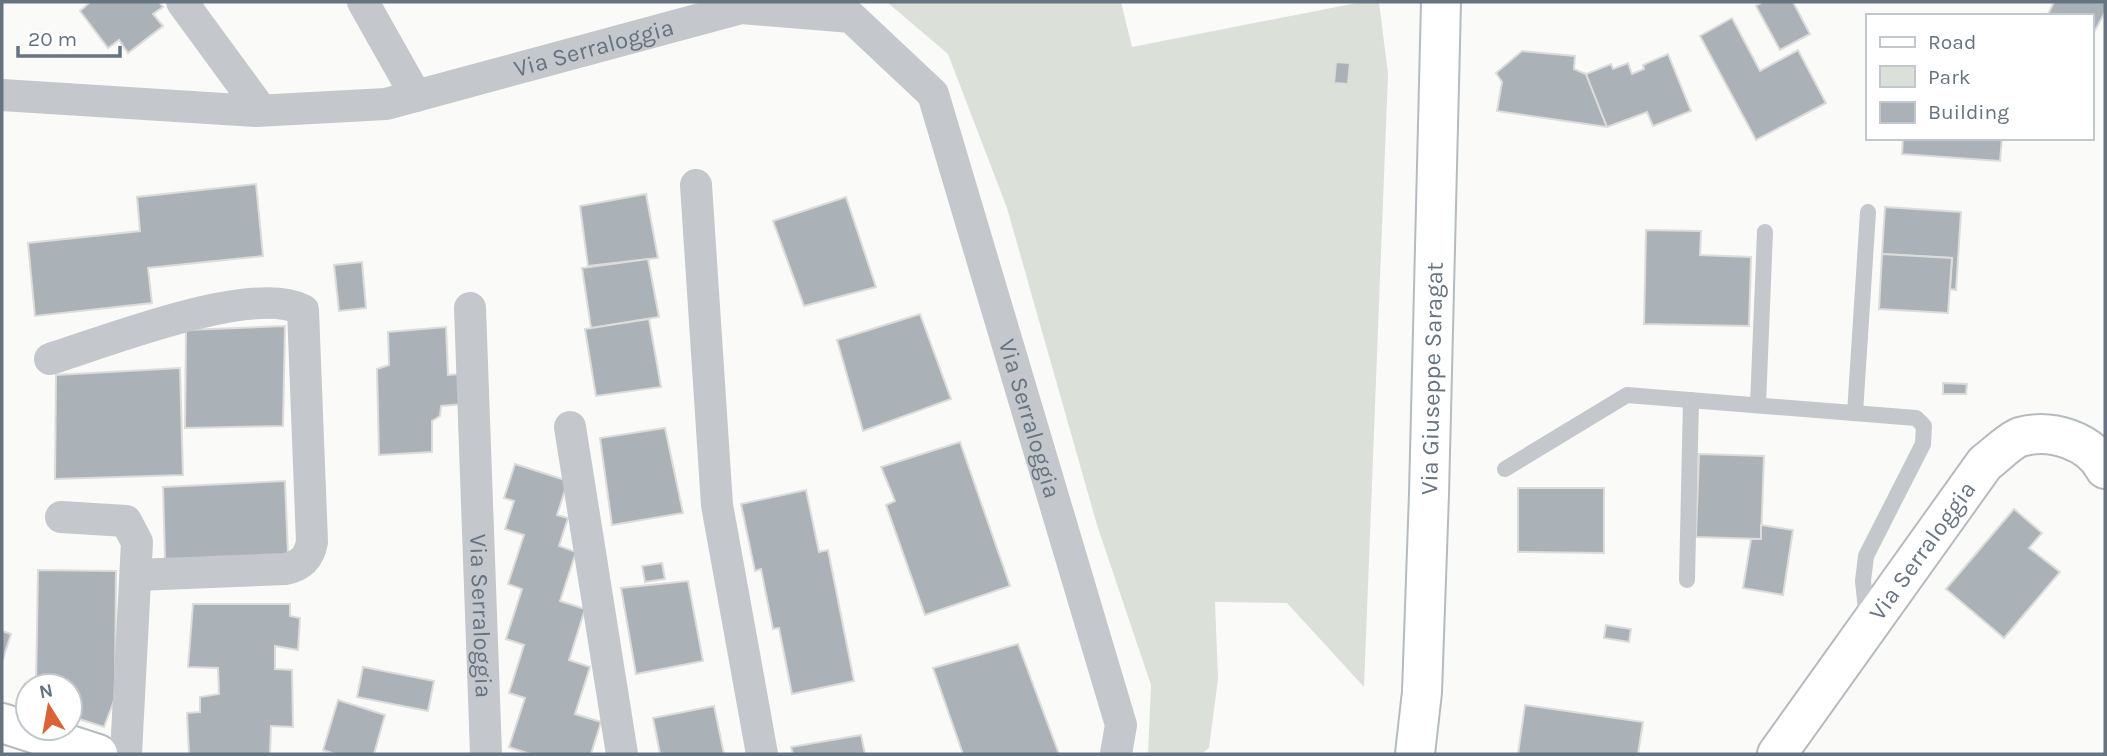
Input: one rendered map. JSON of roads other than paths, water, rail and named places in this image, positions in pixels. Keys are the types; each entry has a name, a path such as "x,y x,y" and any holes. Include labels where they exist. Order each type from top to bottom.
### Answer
{"street":[{"path":"182,2 261,110"},
{"path":"363,2 416,96"},
{"name":"Via Giuseppe Saragat","path":"1415,754 1422,692 1429,494 1441,2"},
{"name":"Via Serraloggia","path":"2,95 261,110 386,104 708,9 741,8 851,17 933,94 1121,725 1116,754"},
{"path":"696,186 717,505 762,754"},
{"path":"50,359 190,314 278,301 303,310 312,542 307,558 301,564 285,569 136,575"},
{"name":"Via Serraloggia","path":"470,309 486,754"},
{"path":"570,427 622,754"},
{"name":"Via Serraloggia","path":"1777,754 1985,463 2019,437 2060,435 2098,456 2105,469"},
{"path":"61,517 126,521 137,542 127,754"},
{"path":"2,723 98,754"}],"lane":[{"path":"1855,413 1868,212"},
{"path":"1758,405 1765,232"},
{"path":"1505,470 1627,395 1916,418 1924,426 1923,444 1866,556 1863,581 1867,628"},
{"path":"1687,580 1691,400"}]}
